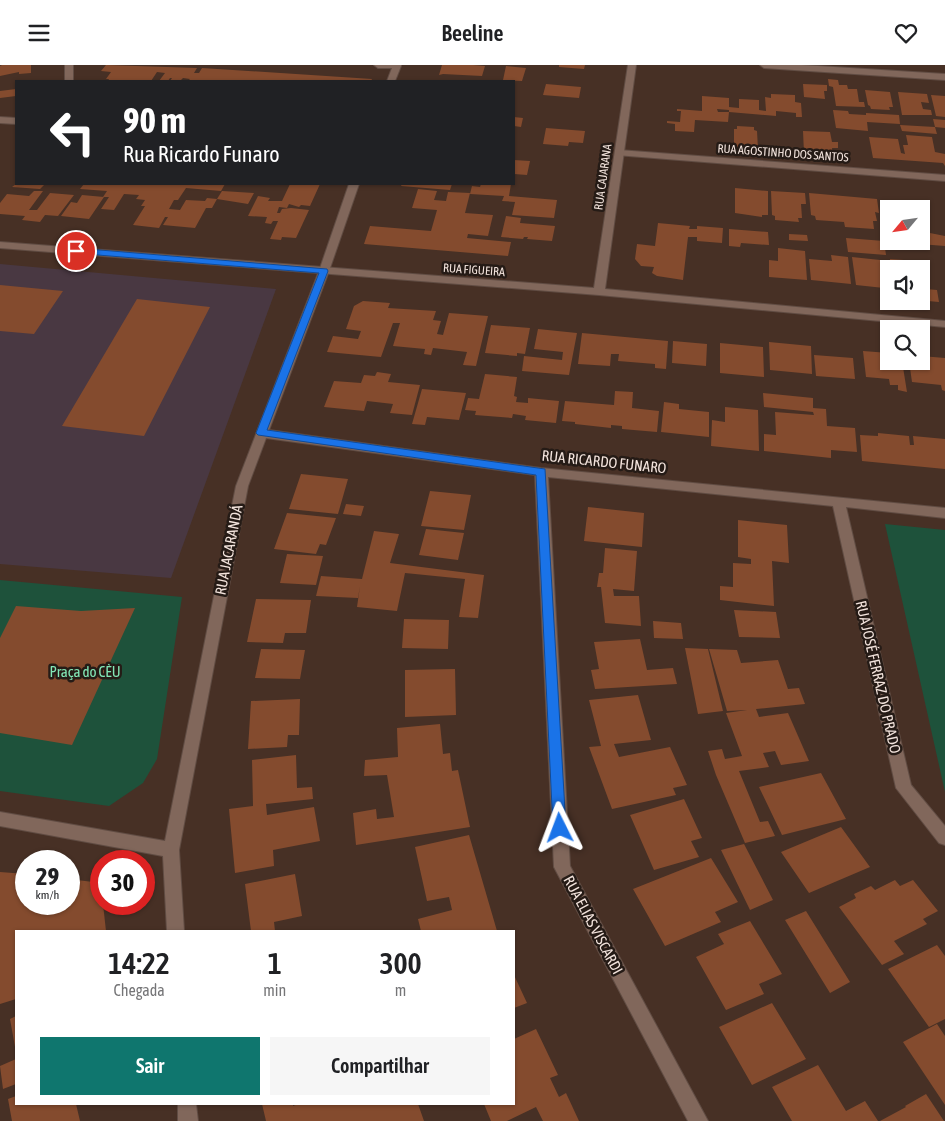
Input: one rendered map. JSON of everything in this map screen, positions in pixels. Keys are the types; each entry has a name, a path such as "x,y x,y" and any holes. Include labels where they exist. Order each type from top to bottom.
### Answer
{"street":[{"path":"69,65 69,80"},
{"path":"378,65 397,65 391,80"},
{"name":"RUA CAJARANA","path":"599,292 632,65"},
{"path":"764,65 945,77"},
{"path":"0,120 15,121"},
{"name":"RUA AGOSTINHO DOS SANTOS","path":"619,153 945,178"},
{"name":"RUA JACARANDÁ","path":"176,930 171,850 242,486 324,271 354,185"},
{"name":"RUA FIGUEIRA","path":"0,245 599,292 945,324"},
{"name":"RUA RICARDO FUNARO","path":"262,433 541,472 945,513"},
{"name":"RUA ELIAS VISCARDI","path":"541,472 562,867 698,1121"},
{"name":"RUA JOSÉ FERRAZ DO PRADO","path":"838,502 904,788 945,838"},
{"path":"0,819 171,850"},
{"path":"187,1105 188,1121"}],"shaded area":[{"path":"0,264 276,289 171,578 0,564"}],"green space":[{"path":"885,524 945,530 945,792"},
{"name":"Praça do CÈU","path":"0,580 182,597 157,759 143,783 109,806 0,791"}],"building":[{"path":"31,65 31,73 19,74 19,72 0,76 0,66"},
{"path":"106,65 197,68 194,73 199,73 202,68 372,79 189,80 183,78 181,80 171,80 172,78 170,78 169,80 160,80 165,73 157,72 152,80 108,80 106,79 111,72 101,71"},
{"path":"442,65 485,66 482,76 439,75"},
{"path":"559,65 585,65 584,69 559,67"},
{"path":"506,66 526,68 522,81 503,80"},
{"path":"828,79 838,80 839,85 847,85 848,89 857,89 859,102 864,102 865,107 836,106 833,87 829,86"},
{"path":"546,84 581,87 579,98 543,95"},
{"path":"803,84 827,85 827,91 824,91 825,99 804,97"},
{"path":"15,89 15,96 0,98 0,91"},
{"path":"865,90 890,92 893,107 889,107 890,110 871,109 868,105"},
{"path":"898,92 927,94 929,103 921,102 923,109 931,110 932,115 902,115"},
{"path":"771,94 795,95 795,102 801,103 802,117 796,117 796,113 776,111 776,116 729,112 728,122 695,120 694,132 675,131 675,124 667,123 667,121 680,122 681,111 677,111 677,109 702,111 702,96 729,98 729,107 739,108 739,99 759,100 759,110 766,111 765,97 771,98","holes":["717,109 729,110 729,112 718,112"]},
{"path":"931,95 945,96 945,117 936,116"},
{"path":"833,110 848,111 849,114 899,115 900,124 867,122 868,131 836,128"},
{"path":"515,117 523,118 521,127 515,126"},
{"path":"933,119 945,120 945,128 935,127"},
{"path":"900,125 935,127 937,134 902,131"},
{"path":"737,126 754,127 754,130 757,131 758,149 734,147 734,129 737,129"},
{"path":"546,128 585,131 583,143 569,142 568,146 543,144"},
{"path":"803,131 830,132 832,142 838,142 838,148 832,148 833,155 804,153"},
{"path":"906,135 932,137 935,152 945,154 945,166 943,163 873,158 869,137 898,139 901,153 905,154 903,145 908,145"},
{"path":"515,160 530,161 527,175 515,174"},
{"path":"15,185 44,185 40,189 12,187"},
{"path":"83,185 224,185 221,191 186,188 178,200 174,200 169,209 180,210 186,200 205,201 207,198 217,199 212,208 206,208 195,228 163,225 168,217 165,217 159,228 133,225 145,206 141,206 145,200 136,199 139,195 124,194 114,210 101,209 109,197 103,197 107,191 80,189"},
{"path":"290,185 320,185 310,206 301,205 299,207 289,204 287,208 279,207 277,213 280,213 282,209 291,208 309,210 296,238 282,237 281,240 270,239 278,221 273,221 271,224 265,223 267,217 248,216 258,196 270,198 268,201 282,201"},
{"path":"402,185 452,185 450,190"},
{"path":"481,185 511,185 509,196 557,200 554,218 512,215 515,202 502,201 504,196 470,194 472,186 480,187"},
{"path":"735,188 768,191 768,215 762,215 762,217 735,213"},
{"path":"418,189 437,191 434,200 446,201 448,192 470,193 465,213 493,215 488,236 468,234 467,238 511,242 508,256 364,244 370,226 431,231 437,210 412,208"},
{"path":"34,191 43,191 29,210 37,210 50,193 74,195 58,216 45,215 40,222 22,220 25,216 0,214 0,203 7,194 29,196"},
{"path":"222,191 254,193 248,204 217,199"},
{"path":"771,191 805,193 806,204 801,204 802,218 798,218 799,222 775,220 775,216 772,215"},
{"path":"809,193 877,199 879,213 875,212 877,221 873,221 874,229 845,227 844,222 816,220 815,216 811,215"},
{"path":"82,195 104,197 89,219 61,216 71,202 77,203"},
{"path":"506,216 521,218 520,223 555,226 552,241 527,239 528,237 523,239 501,237"},
{"path":"658,223 690,226 689,229 697,229 697,226 723,228 722,243 697,241 697,237 688,237 683,280 657,276 652,273 654,267 641,266 635,259 637,244 655,246"},
{"path":"729,229 768,232 769,245 741,243 740,247 729,246"},
{"path":"930,233 945,236 945,246 930,245"},
{"path":"789,234 807,235 808,241 789,240"},
{"path":"846,238 880,241 880,250 885,250 886,255 848,252"},
{"path":"778,248 805,251 807,280 769,277 769,260 778,261"},
{"path":"831,255 848,257 851,284 811,280 809,259 832,261"},
{"path":"852,257 880,260 880,288 856,285"},
{"path":"0,285 63,291 34,334 0,331"},
{"path":"930,289 937,290 939,302 930,301"},
{"path":"137,299 210,307 144,436 62,426"},
{"path":"363,301 390,303 388,308 436,311 433,320 441,321 437,334 443,335 449,313 488,316 476,366 463,365 467,352 433,348 431,355 424,354 425,349 393,346 400,323 393,323 381,357 327,352 333,336 358,339 361,331 346,329 354,306"},
{"path":"491,325 530,328 525,354 517,353 517,356 485,353"},
{"path":"538,329 577,333 569,375 522,371 524,356 562,360 563,352 534,349"},
{"path":"582,333 668,341 666,369 655,368 655,364 618,361 619,354 611,354 610,366 578,364"},
{"path":"673,341 707,344 706,366 672,363"},
{"path":"769,342 811,346 812,374 770,370"},
{"path":"720,343 763,347 764,377 720,373"},
{"path":"863,351 880,352 880,370 903,370 907,392 898,390 898,385 890,385 889,379 866,377"},
{"path":"814,355 853,358 855,379 816,376"},
{"path":"930,357 945,358 945,391 942,390 941,385 912,382 910,370 930,370"},
{"path":"377,372 391,374 388,382 420,385 412,415 390,413 393,404 367,401 364,411 324,407 334,381 361,383 364,375 375,376"},
{"path":"485,374 517,377 514,396 517,397 516,402 528,403 528,398 559,401 556,423 525,420 526,416 513,414 512,418 475,415 476,411 465,410 468,398 479,399"},
{"path":"422,389 466,393 459,420 427,417 425,425 412,424"},
{"path":"615,391 633,392 632,408 659,411 657,432 622,429 622,426 611,425 611,428 562,421 565,401 614,405"},
{"path":"763,393 813,398 813,408 826,409 827,426 855,428 857,452 831,450 831,458 764,451 764,434 776,435 775,412 814,415 813,412 764,407"},
{"path":"664,402 679,404 679,409 709,412 709,437 661,432"},
{"path":"725,407 758,410 759,451 711,446 712,420 725,422"},
{"path":"878,433 909,436 910,445 914,445 913,436 945,439 945,469 862,461 860,435 878,436"},
{"path":"301,474 348,479 338,514 289,509"},
{"path":"430,491 471,495 464,530 421,526"},
{"path":"346,504 364,506 361,516 343,514"},
{"path":"588,507 644,513 642,547 584,541"},
{"path":"287,513 336,518 326,545 320,544 316,554 274,549"},
{"path":"738,520 787,525 789,563 772,561 774,606 720,600 720,586 733,587 733,563 751,564 751,559 738,557"},
{"path":"426,529 464,533 458,560 419,555"},
{"path":"374,531 399,534 390,563 484,575 478,618 459,617 465,579 405,573 397,611 357,607 360,586 358,598 316,596 321,576 362,579"},
{"path":"605,548 637,551 634,591 613,589 614,596 639,596 641,626 605,623 601,587 597,587 599,573 603,573"},
{"path":"287,554 323,556 316,585 280,583"},
{"path":"256,599 311,600 306,633 285,633 283,643 247,642"},
{"path":"16,606 81,611 135,608 72,745 0,733 0,638"},
{"path":"734,610 776,612 780,638 739,637"},
{"path":"404,619 449,620 448,649 402,648"},
{"path":"653,621 681,623 683,639 654,638"},
{"path":"640,639 647,670 673,668 677,684 595,689 591,670 599,669 594,642"},
{"path":"685,648 708,649 723,711 698,714"},
{"path":"261,649 305,650 300,679 255,678"},
{"path":"709,649 737,650 741,663 778,660 788,689 799,688 805,704 756,709 759,717 788,713 809,761 781,765 775,751 763,753 769,767 739,771 760,822 768,821 775,836 745,843 716,775 708,751 722,749 725,759 742,756 726,713 747,710 727,711"},
{"path":"455,669 456,715 405,717 405,670"},
{"path":"638,695 651,740 614,744 619,757 670,747 687,785 673,788 676,795 612,809 589,747 601,746 589,700"},
{"path":"300,699 299,735 288,735 287,747 248,749 251,701"},
{"path":"440,724 443,754 450,753 452,771 458,770 470,827 356,845 353,813 376,809 377,819 394,817 387,775 364,776 365,760 398,757 397,728"},
{"path":"296,755 297,788 312,787 313,799 266,804 267,815 314,807 320,841 273,850 274,866 235,873 229,809 253,806 252,760"},
{"path":"821,773 846,819 782,835 759,787"},
{"path":"684,799 702,838 691,841 699,857 654,870 630,815"},
{"path":"841,827 870,867 809,893 781,852"},
{"path":"469,835 497,930 421,930 418,919 452,910 449,897 427,901 415,847"},
{"path":"744,844 773,900 750,910 721,850"},
{"path":"711,858 738,902 715,912 721,922 665,946 633,889"},
{"path":"0,872 15,873 15,915 80,915 80,880 90,882 90,915 104,915 106,930 15,930 15,999 0,1004"},
{"path":"295,874 302,916 274,922 275,930 251,930 245,884"},
{"path":"895,880 900,886 913,880 938,911 923,919 927,924 894,941 904,954 882,965 839,907 856,898 854,894 871,886 875,890"},
{"path":"806,911 850,982 830,993 785,920"},
{"path":"750,921 782,974 759,984 764,994 726,1010 696,957 724,944 718,934"},
{"path":"937,945 945,956 945,1019 929,1027 888,969"},
{"path":"515,977 527,1003 515,1008"},
{"path":"772,1003 806,1059 752,1085 719,1027"},
{"path":"15,1016 15,1047 10,1019"},
{"path":"937,1024 945,1036 945,1105 903,1042"},
{"path":"536,1029 558,1075 550,1078 559,1097 566,1093 579,1121 543,1121 536,1107 507,1121 491,1121 484,1105 515,1105 515,1039"},
{"path":"15,1059 15,1084 3,1089 0,1066"},
{"path":"818,1065 846,1111 865,1101 878,1121 792,1121 772,1087"},
{"path":"926,1094 944,1121 880,1121 906,1107"},
{"path":"15,1096 15,1105 76,1105 80,1121 12,1121 8,1099"},
{"path":"262,1105 418,1105 424,1121 266,1121"}],"route":[{"path":"76,251 324,271 262,433 541,472 560,828"}]}
